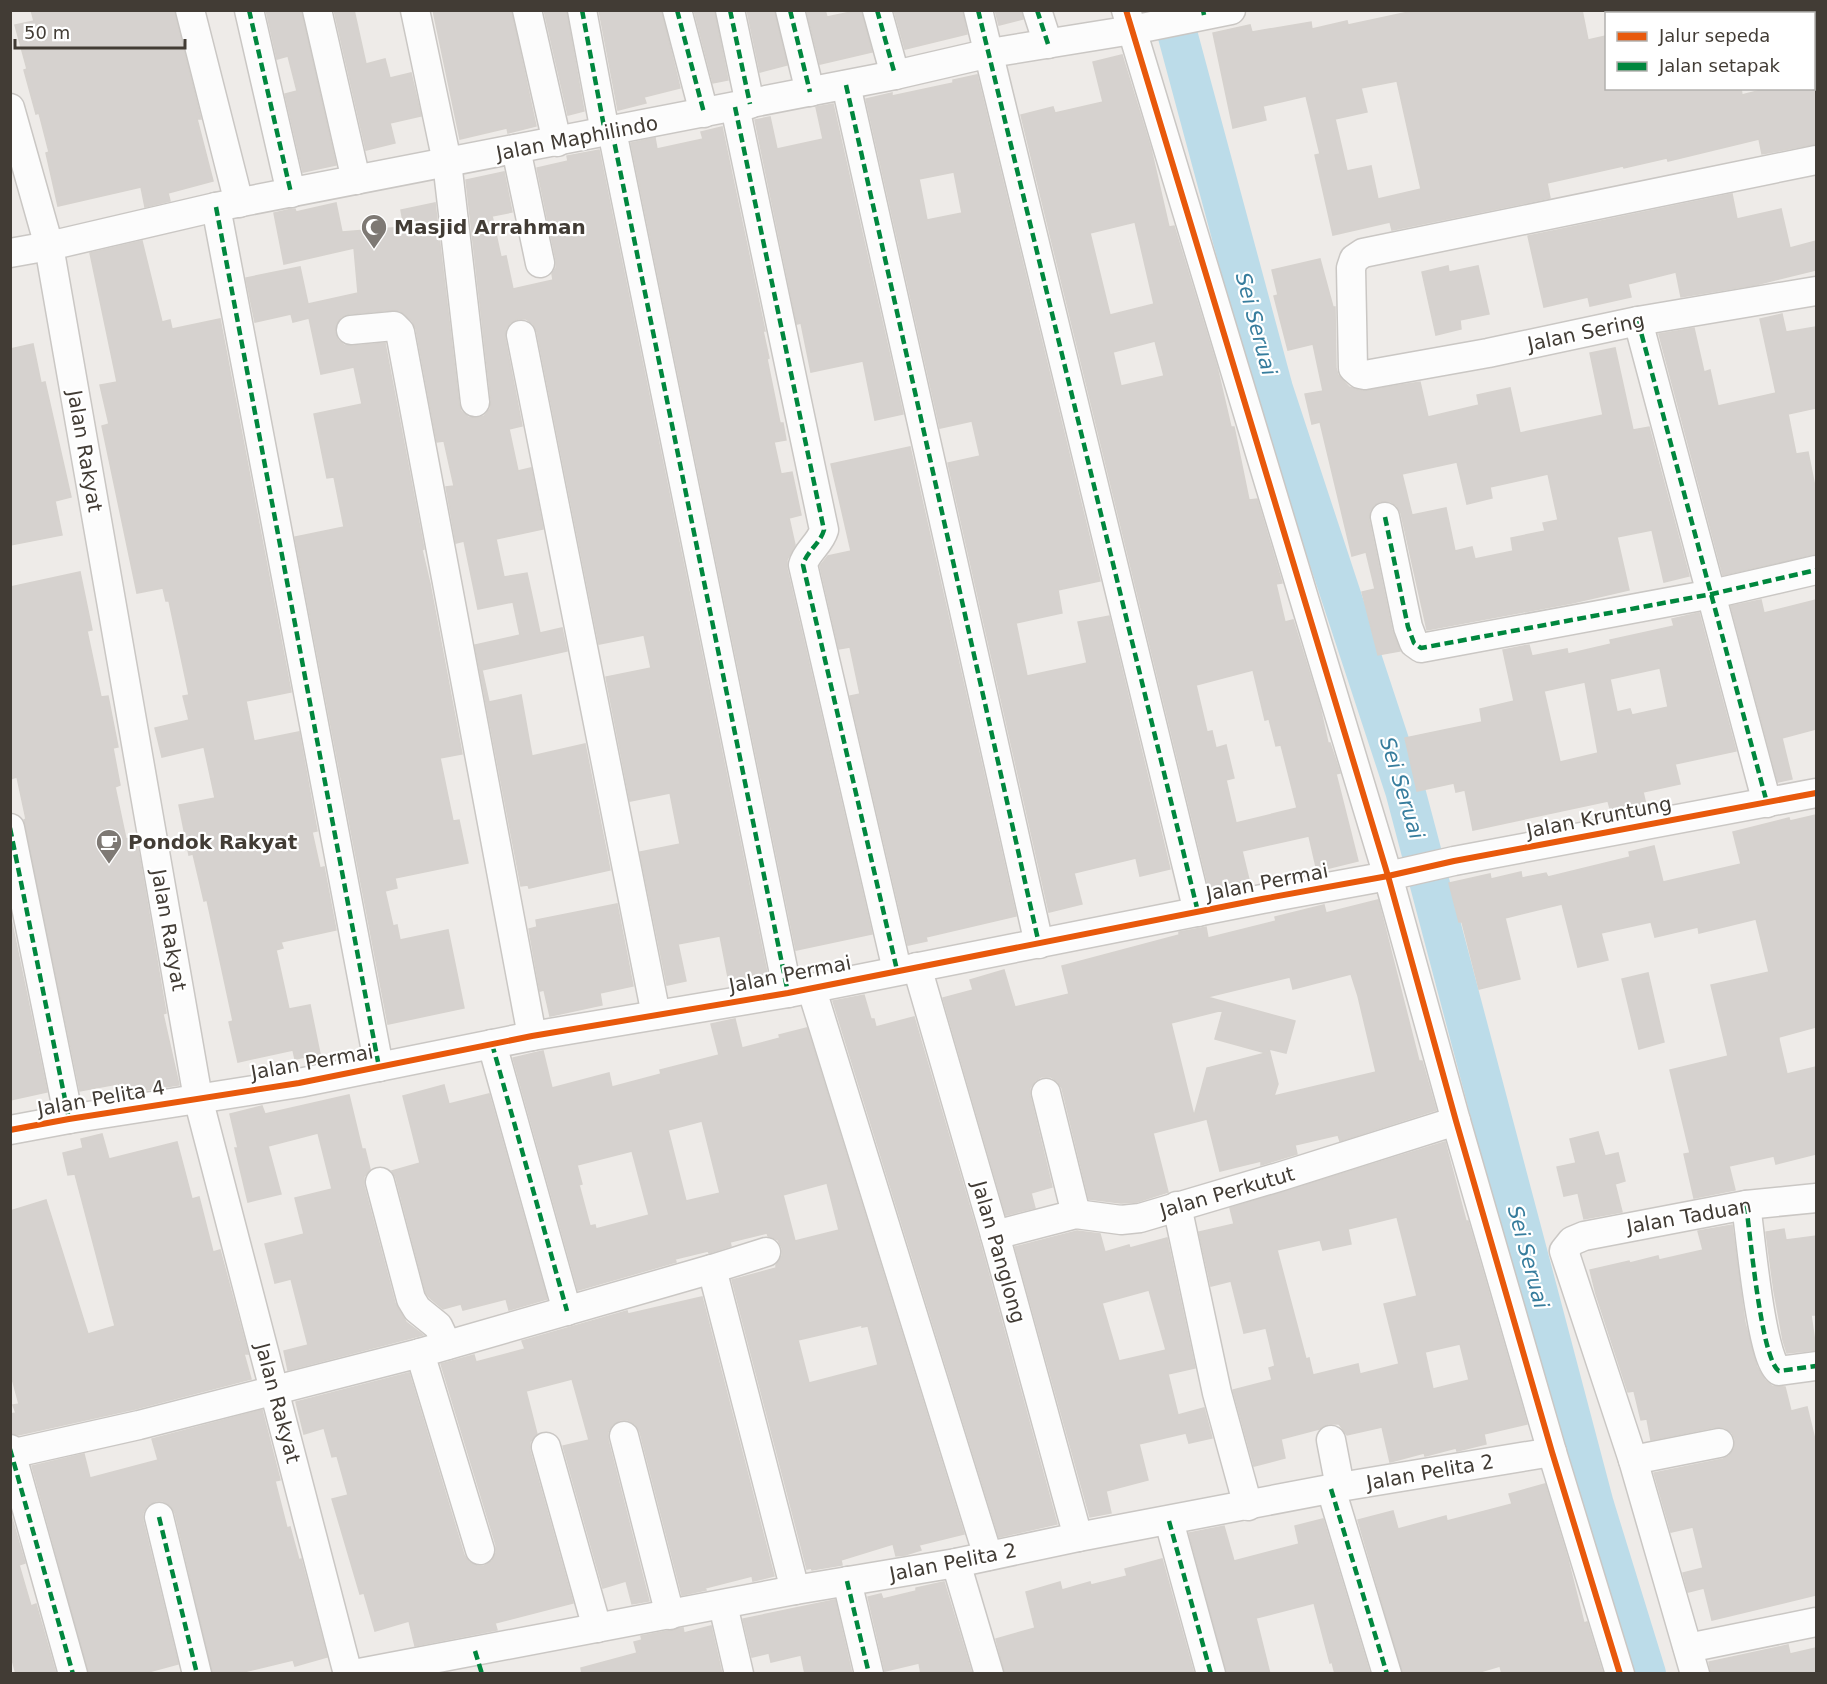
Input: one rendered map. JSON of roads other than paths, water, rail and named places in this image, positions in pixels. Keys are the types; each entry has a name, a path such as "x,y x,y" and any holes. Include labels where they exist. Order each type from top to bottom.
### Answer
{"street":[{"path":"190,10 228,205 380,1066"},
{"path":"249,10 291,193"},
{"path":"317,10 356,180"},
{"path":"415,10 447,162 475,402"},
{"path":"527,10 557,142"},
{"path":"582,10 800,990 988,1556"},
{"path":"677,10 704,113"},
{"name":"Jalan Panglong","path":"730,10 742,105 824,530 823,536 805,558 803,566 907,968 995,1235 1078,1537"},
{"path":"790,10 810,92"},
{"path":"877,10 895,75"},
{"path":"978,10 1198,912"},
{"path":"1037,10 1048,44"},
{"name":"Jalan Maphilindo","path":"10,253 228,205 846,85 990,53 1048,44 1134,23 1209,13"},
{"path":"1134,23 1389,876 1456,1121 1552,1452 1620,1674"},
{"path":"846,85 1039,944"},
{"name":"Jalan Rakyat","path":"10,108 49,246 198,1098 348,1674"},
{"path":"516,149 540,262"},
{"name":"Jalan Sering","path":"1816,160 1364,253 1354,259 1351,268 1352,359 1356,372 1365,375 1488,353 1638,321 1816,291"},
{"path":"1638,321 1767,803"},
{"path":"351,330 394,326 400,332 532,1036"},
{"path":"521,335 656,1015"},
{"path":"1385,517 1408,627 1414,643 1422,648 1712,594 1816,570"},
{"name":"Jalan Kruntung","path":"1389,876 1454,861 1816,793"},
{"path":"10,828 69,1119"},
{"name":"Jalan Permai","path":"198,1098 299,1083 532,1036 800,990 1389,876"},
{"path":"492,1044 567,1311"},
{"path":"1046,1093 1076,1214"},
{"name":"Jalan Pelita 4","path":"10,1130 198,1098"},
{"name":"Jalan Perkutut","path":"995,1235 1076,1214 1121,1220 1140,1218 1456,1121"},
{"path":"380,1182 411,1299 417,1309 438,1326 433,1349 480,1550"},
{"name":"Jalan Taduan","path":"1633,1460 1565,1256 1566,1247 1572,1241 1584,1236 1746,1205 1816,1198"},
{"path":"1746,1205 1760,1308 1772,1362 1779,1371 1816,1366"},
{"path":"1177,1206 1217,1394 1248,1506"},
{"path":"73,1674 11,1452 275,1390 433,1349 766,1252"},
{"path":"712,1269 795,1590"},
{"path":"624,1436 670,1614"},
{"path":"1331,1440 1336,1488 1387,1674"},
{"path":"1719,1443 1633,1460 1692,1661 1816,1622"},
{"path":"546,1447 597,1628"},
{"name":"Jalan Pelita 2","path":"354,1674 478,1662 597,1628 795,1590 956,1563 1078,1537 1336,1488 1552,1452"},
{"path":"159,1517 197,1674"},
{"path":"1169,1521 1211,1674"},
{"path":"956,1563 989,1674"},
{"path":"847,1581 869,1674"},
{"path":"723,1605 740,1674"}],"waterway":[{"name":"Sei Seruai","path":"1171,10 1273,389 1405,790 1594,1505 1646,1674"}],"place":[{"name":"Masjid Arrahman","path":"374,250"},
{"name":"Pondok Rakyat","path":"109,865"}]}
